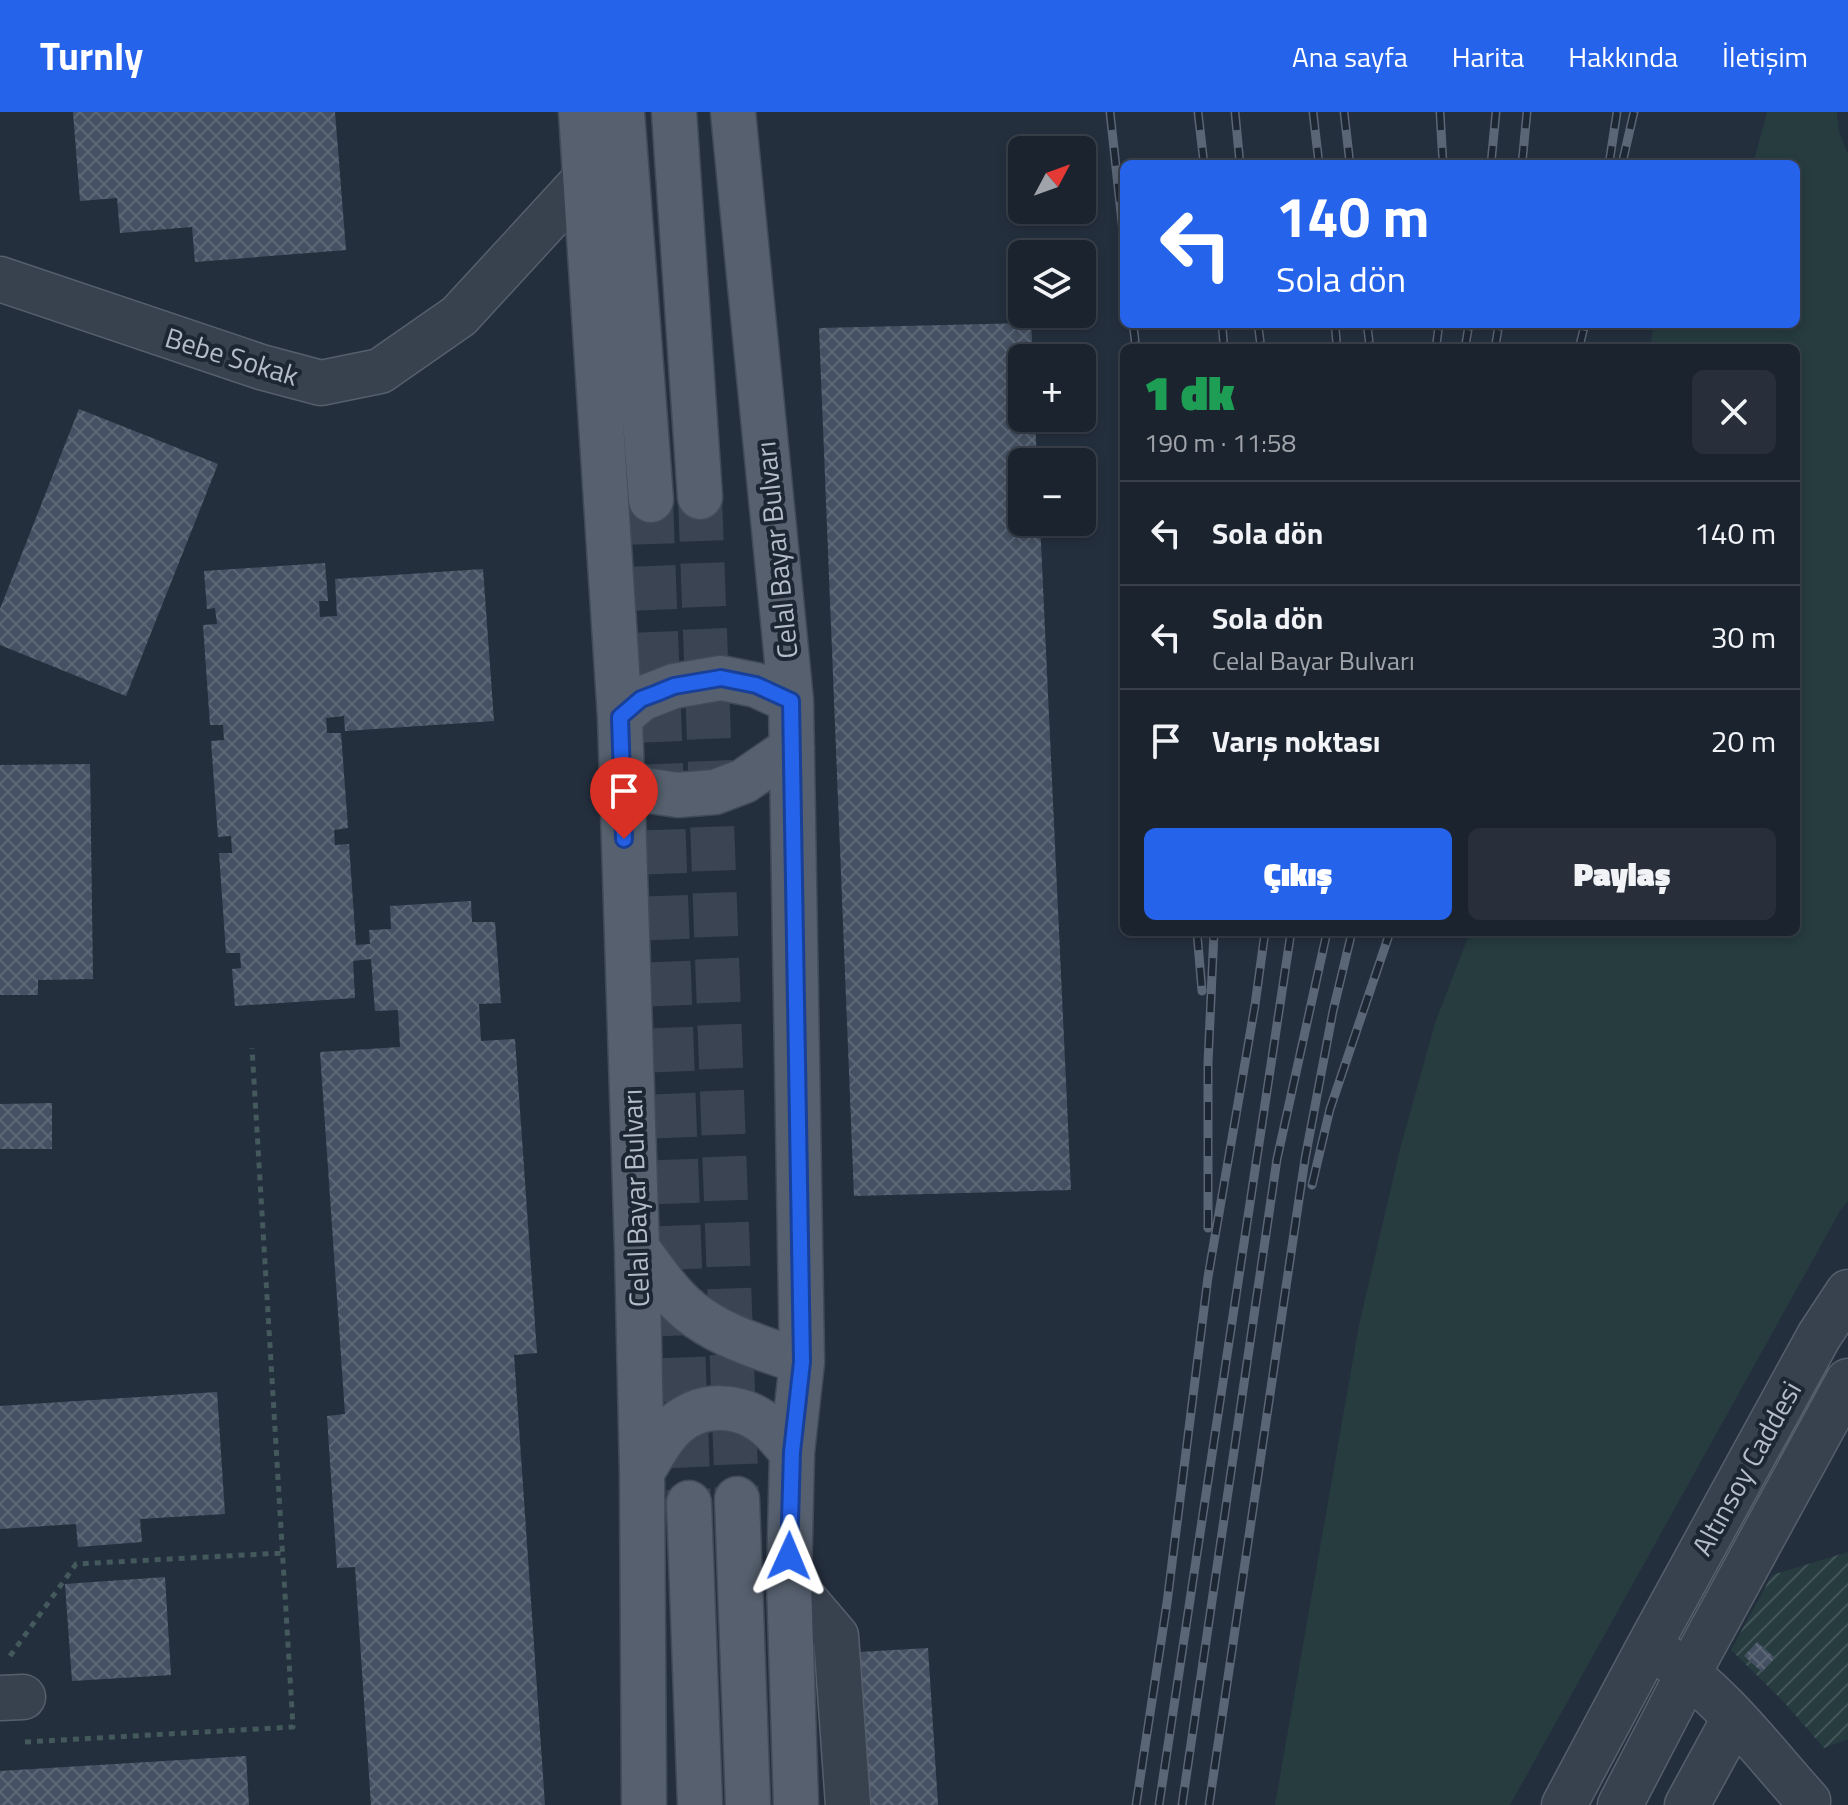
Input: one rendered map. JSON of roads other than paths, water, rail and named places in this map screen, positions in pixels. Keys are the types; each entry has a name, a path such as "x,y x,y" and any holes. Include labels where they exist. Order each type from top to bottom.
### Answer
{"main road":[{"name":"Celal Bayar Bulvarı","path":"581,112 620,717 642,1472 644,1805"},
{"path":"622,112 651,500"},
{"path":"674,112 700,497"},
{"name":"Celal Bayar Bulvarı","path":"733,112 791,701 802,1362 792,1452 789,1581 796,1805"},
{"path":"620,717 641,699 674,686 721,678 756,685 791,701"},
{"path":"622,776 644,790 678,795 715,792 744,781 792,748"},
{"path":"637,1248 667,1289 698,1318 741,1340 802,1362"},
{"path":"642,1472 670,1431 691,1413 717,1407 747,1413 770,1427 792,1452"},
{"path":"737,1499 748,1805"},
{"path":"689,1503 700,1805"}],"street":[{"name":"Bebe Sokak","path":"0,279 261,367 321,383 380,371 459,316 586,178"},
{"name":"Altınsoy Caddesi","path":"1564,1805 1819,1336 1848,1292"},
{"name":"Altınsoy Caddesi","path":"1620,1805 1848,1381"},
{"path":"789,1581 836,1636 848,1805"},
{"path":"1649,1646 1689,1672 1708,1690 1808,1801 1807,1805"},
{"path":"1687,1805 1734,1719"}],"tunnel":[{"path":"700,497 737,1499"},
{"path":"651,500 689,1503"}],"railway":[{"path":"1110,112 1120,204"},
{"path":"1198,112 1204,160"},
{"path":"1235,112 1240,160"},
{"path":"1313,112 1319,160"},
{"path":"1344,112 1350,160"},
{"path":"1440,112 1443,160"},
{"path":"1491,160 1496,112"},
{"path":"1522,160 1527,112"},
{"path":"1610,160 1617,112"},
{"path":"1623,160 1634,112"},
{"path":"1134,328 1136,344"},
{"path":"1222,328 1224,344"},
{"path":"1258,328 1260,344"},
{"path":"1335,328 1337,344"},
{"path":"1368,328 1370,344"},
{"path":"1436,344 1438,328"},
{"path":"1466,344 1468,328"},
{"path":"1496,344 1498,328"},
{"path":"1580,344 1584,328"},
{"path":"1197,936 1202,991"},
{"path":"1208,1228 1208,1063 1214,936"},
{"path":"1136,1805 1167,1603 1208,1277 1264,936"},
{"path":"1159,1805 1290,936"},
{"path":"1182,1805 1277,1159 1326,936"},
{"path":"1209,1805 1305,1159 1333,1011 1351,936"},
{"path":"1312,1185 1330,1109 1389,936"}]}
